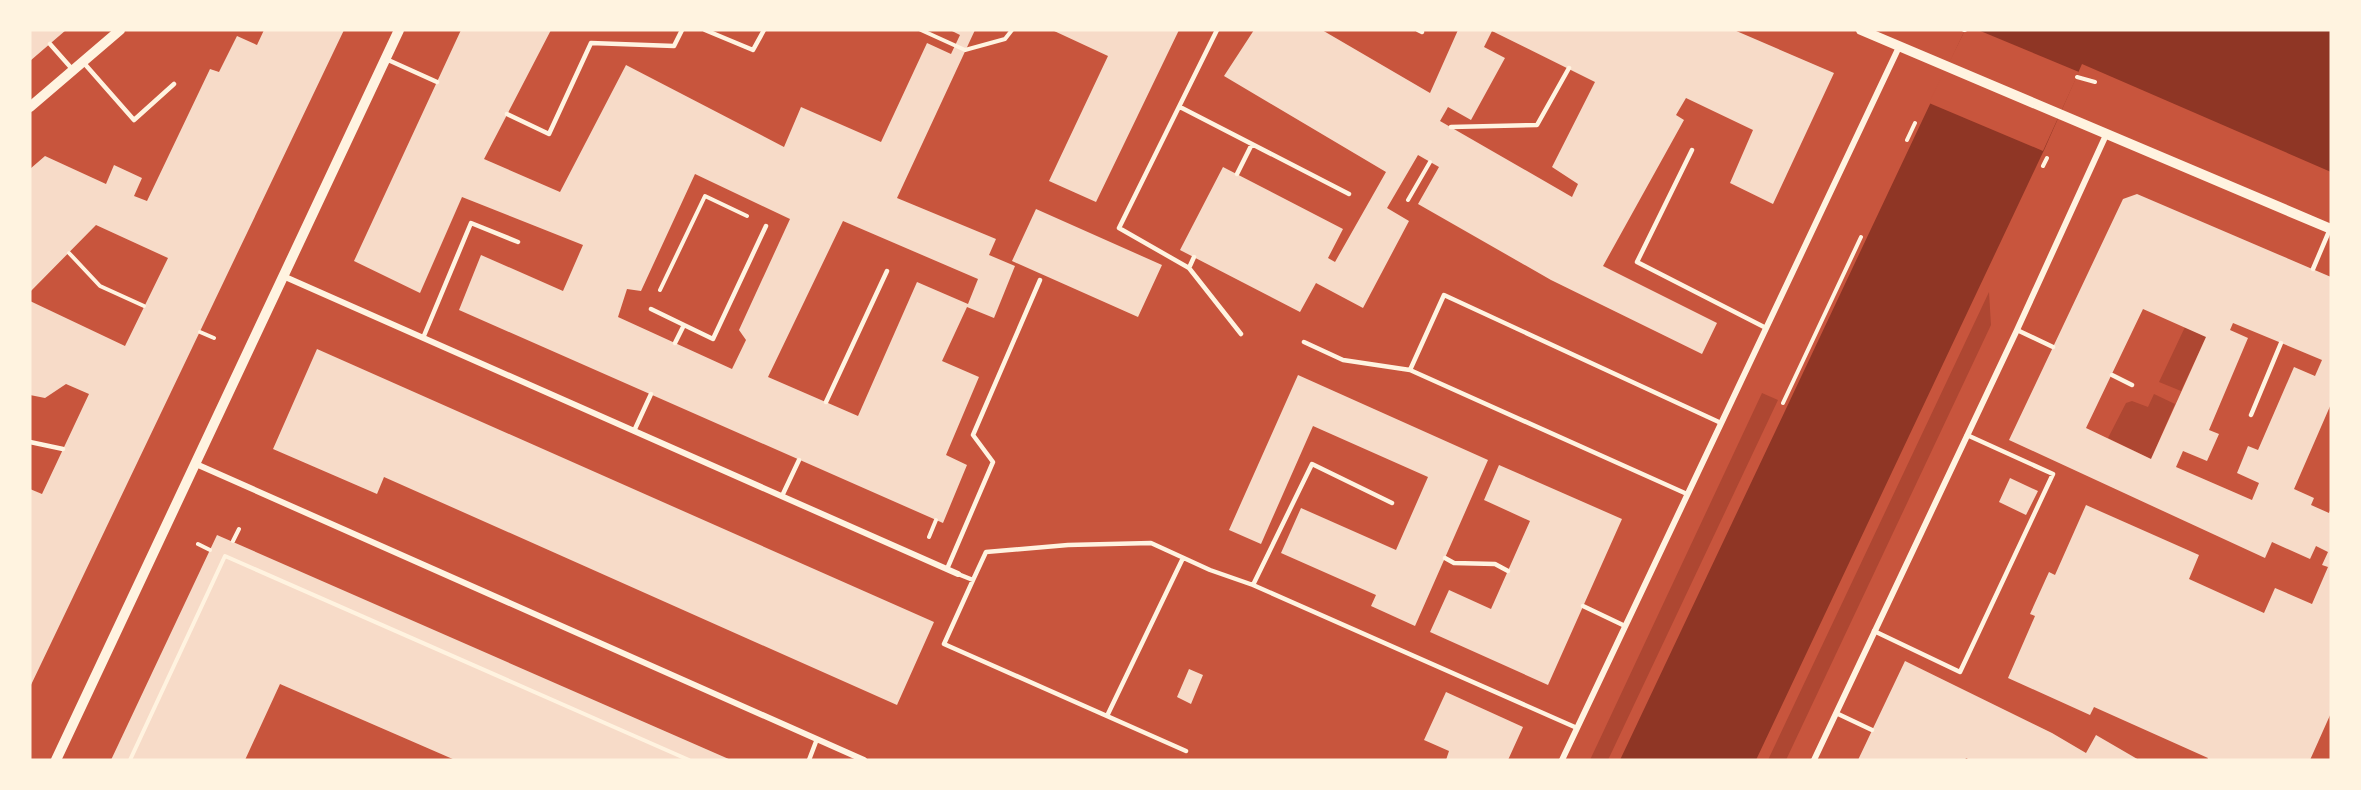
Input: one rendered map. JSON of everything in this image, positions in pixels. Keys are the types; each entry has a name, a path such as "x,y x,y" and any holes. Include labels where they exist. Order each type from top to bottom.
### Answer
{"street":[{"path":"30,107 120,30"},
{"path":"56,760 399,30"},
{"path":"1861,30 2331,229"},
{"path":"1562,760 1899,46"},
{"path":"1814,760 2017,330 2106,135"},
{"path":"283,276 958,574"},
{"path":"195,464 864,760"}],"lane":[{"path":"507,114 549,134 591,43 674,46 682,30"},
{"path":"705,30 753,50 764,30"},
{"path":"1217,30 1119,228 1189,268 1241,334"},
{"path":"50,44 73,70"},
{"path":"386,59 437,82"},
{"path":"83,62 134,120 174,84"},
{"path":"1451,127 1537,125 1569,68"},
{"path":"1180,107 1349,194"},
{"path":"1237,174 1252,144"},
{"path":"1692,150 1637,262 1766,328"},
{"path":"423,338 471,223 518,242"},
{"path":"651,309 713,339 766,226"},
{"path":"2313,269 2331,229"},
{"path":"1189,268 1194,257"},
{"path":"826,402 887,271"},
{"path":"947,568 993,462 973,435 1040,280"},
{"path":"1410,370 1444,295 1721,423"},
{"path":"675,343 684,325"},
{"path":"2017,330 2053,347"},
{"path":"1304,342 1343,360 1410,370 1687,494"},
{"path":"2251,415 2282,343"},
{"path":"2112,375 2132,385"},
{"path":"634,431 651,394"},
{"path":"1874,631 1960,672 2053,474 1967,435"},
{"path":"30,442 63,449"},
{"path":"782,496 799,460"},
{"path":"1253,585 1312,464 1392,503"},
{"path":"1186,751 944,644 986,552 1068,545 1151,543 1253,585 1577,728"},
{"path":"1107,716 1183,558"},
{"path":"1444,558 1454,563 1495,564 1508,571"},
{"path":"958,574 973,580"},
{"path":"1583,606 1625,626"},
{"path":"1836,713 1872,730"},
{"path":"809,760 817,739"}],"path":[{"path":"921,30 965,50 1005,39 1012,30"},
{"path":"2077,77 2095,82"},
{"path":"1907,140 1915,123"},
{"path":"2043,166 2046,158"},
{"path":"1408,200 1431,162"},
{"path":"651,309 705,196 766,226"},
{"path":"1783,403 1861,237"},
{"path":"69,253 100,286 144,306"},
{"path":"200,332 214,338"},
{"path":"233,541 239,529"},
{"path":"198,544 210,550"},
{"path":"130,760 225,556 689,760"}],"shaded area":[{"path":"1965,30 2331,30 2331,172 2082,64 2045,148 1756,760 1620,760"},
{"path":"1989,292 1991,325 1786,760 1768,760"},
{"path":"2185,327 2206,337 2181,391 2159,382"},
{"path":"1762,393 1778,400 1608,760 1590,760"},
{"path":"2154,394 2175,404 2151,459 2108,438 2126,403 2132,401 2148,407"}],"pier":[{"path":"1965,30 1978,30 2079,72 2043,151 1929,103"}],"building":[{"path":"30,30 66,30 30,61"},
{"path":"264,30 344,30 30,687 30,489 42,494 89,394 66,384 45,398 30,395 30,301 125,346 168,258 96,225 30,292 30,169 45,156 106,184 114,165 142,178 134,196 147,201 210,69 219,72 237,36 257,45"},
{"path":"461,30 551,30 484,159 560,192 626,65 784,147 801,107 881,142 927,43 951,54 960,35 950,30 975,30 897,198 996,239 989,255 1015,266 994,318 967,307 942,361 979,377 946,455 967,465 943,523 459,310 481,255 563,291 583,245 462,197 420,293 354,261","holes":["695,174 790,219 739,330 746,340 732,369 618,317 627,289 641,291","843,221 978,279 968,304 917,282 858,416 768,377"]},
{"path":"1052,30 1179,30 1096,202 1049,181 1108,56"},
{"path":"1254,30 1322,30 1430,93 1458,30 1734,30 1834,73 1773,204 1730,183 1753,130 1686,98 1676,115 1684,120 1603,266 1717,323 1702,354 1551,280 1418,204 1439,167 1418,155 1387,208 1409,221 1363,308 1316,283 1300,312 1180,250 1223,167 1343,229 1328,258 1335,262 1386,172 1224,76","holes":["1492,31 1595,82 1552,167 1578,184 1572,197 1440,121 1448,107 1471,120 1505,58 1484,47"]},
{"path":"2137,194 2331,277 2331,404 2294,489 2314,498 2311,505 2329,513 2331,508 2331,713 2310,760 2207,760 2208,758 2094,707 2090,715 2008,678 2035,616 2030,614 2049,572 2055,575 2086,505 2199,555 2189,579 2264,613 2275,588 2312,604 2328,567 2322,565 2328,552 2316,546 2310,559 2272,542 2265,558 2009,440 2123,199","holes":["2143,309 2206,337 2151,459 2086,428","2233,323 2322,360 2315,376 2294,367 2258,450 2248,446 2237,473 2259,483 2252,500 2176,467 2183,451 2207,461 2219,434 2209,430 2248,338 2230,330"]},
{"path":"1036,209 1162,265 1138,317 1012,261"},
{"path":"317,349 934,622 897,705 384,477 377,494 273,449"},
{"path":"1298,375 1488,460 1415,626 1371,606 1376,595 1281,553 1301,508 1396,550 1428,477 1313,426 1261,544 1229,530"},
{"path":"1499,465 1622,519 1548,685 1430,632 1449,590 1491,609 1530,521 1484,500"},
{"path":"2010,478 2038,491 2026,515 1999,502"},
{"path":"217,535 731,760 455,760 280,684 245,760 111,760"},
{"path":"1905,661 2052,733 2086,753 2096,735 2139,760 1970,760 1966,758 1965,760 1858,760"},
{"path":"1189,669 1203,675 1191,704 1177,697"},
{"path":"1446,692 1523,727 1508,760 1446,760 1449,751 1424,740"}]}
